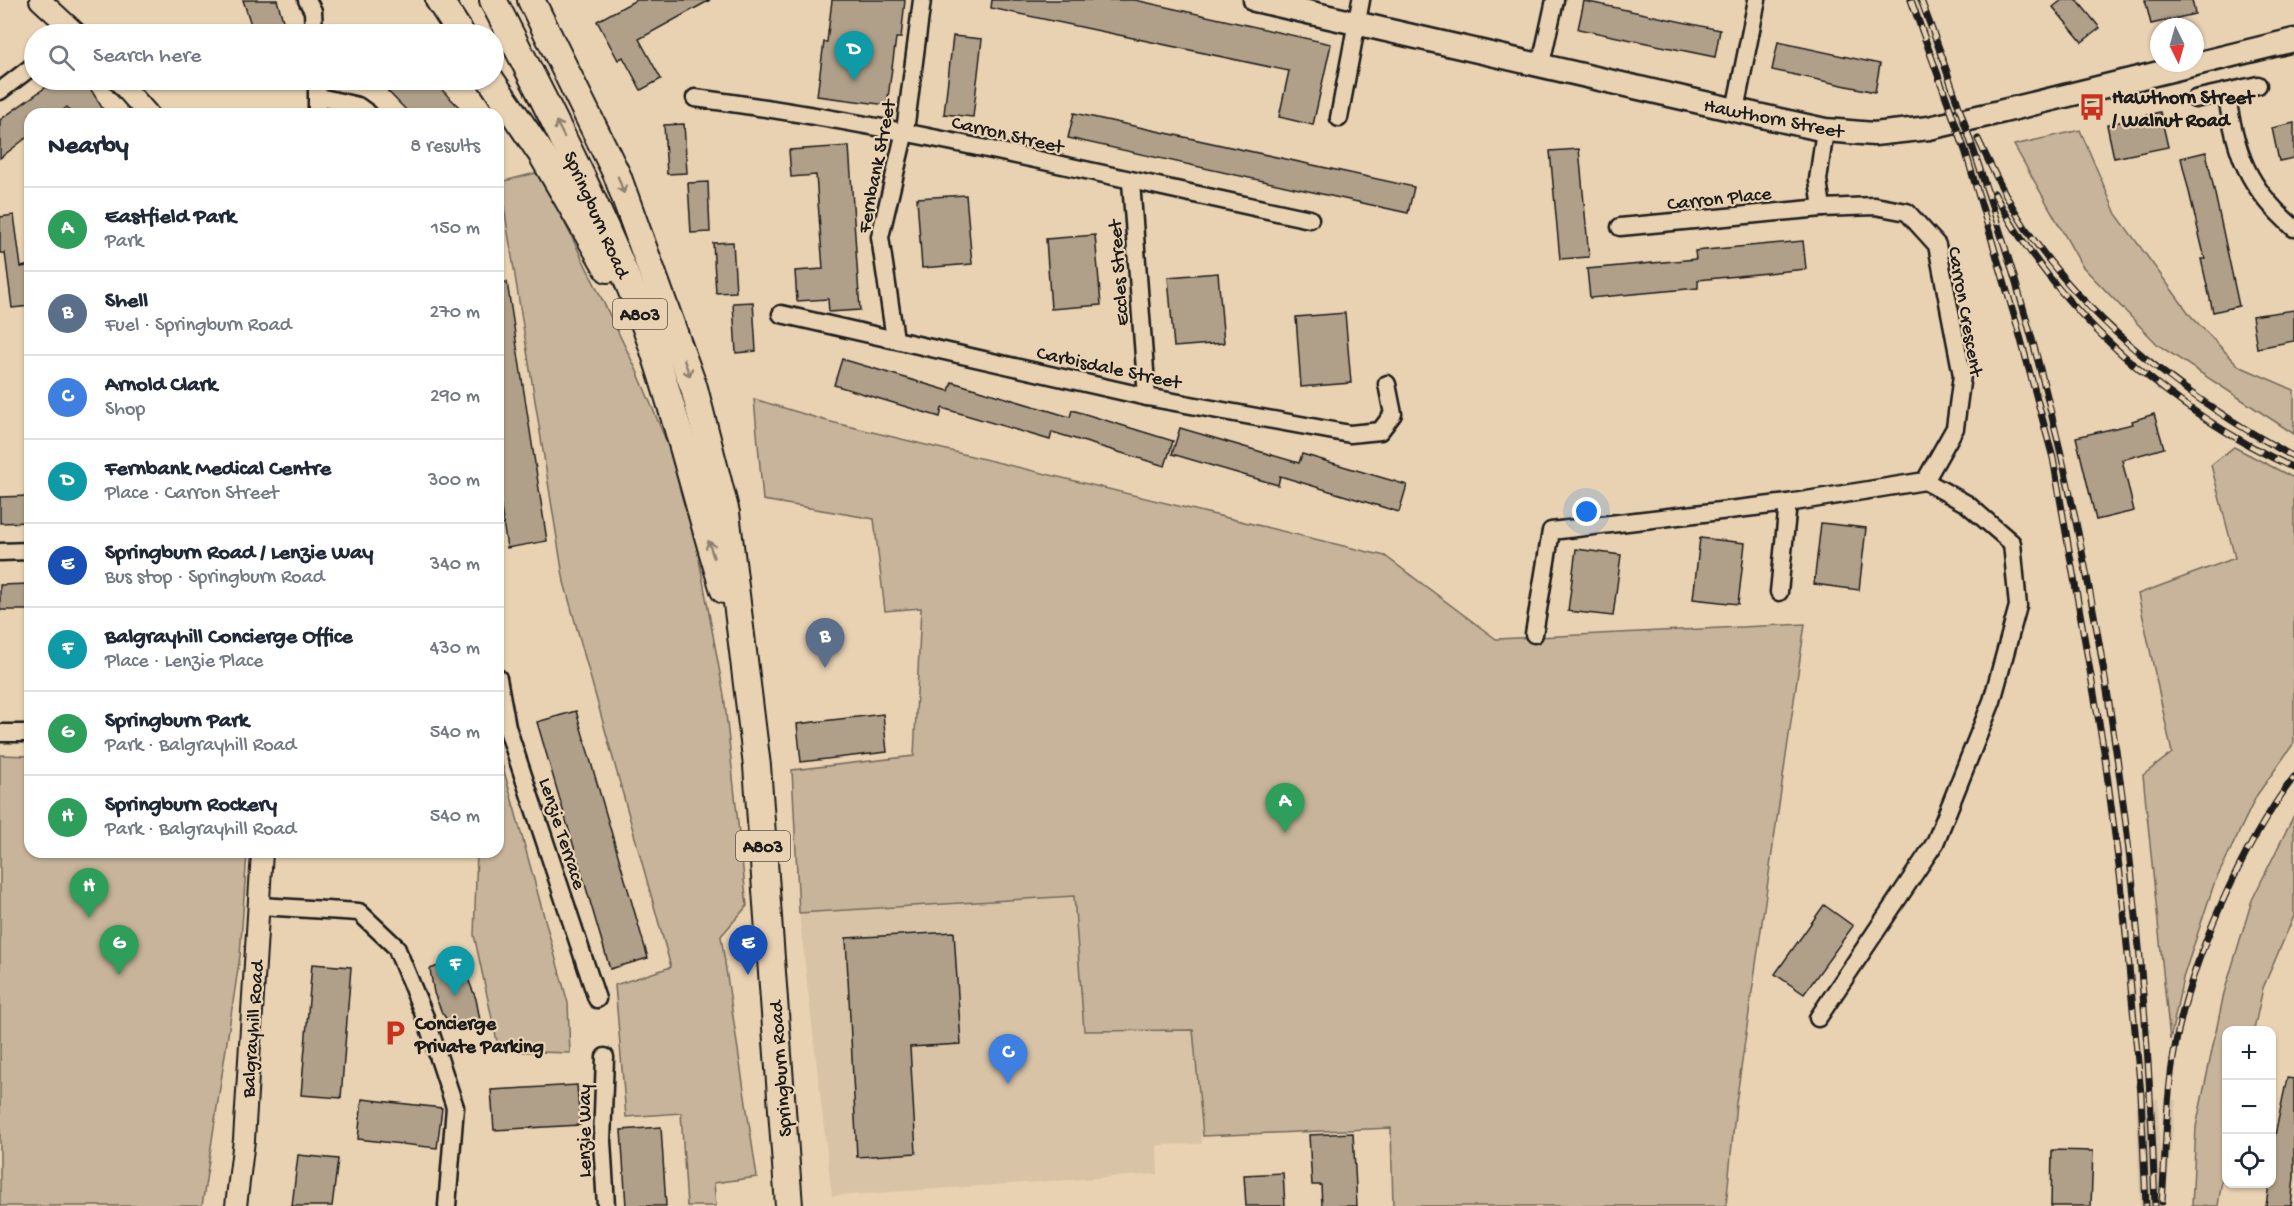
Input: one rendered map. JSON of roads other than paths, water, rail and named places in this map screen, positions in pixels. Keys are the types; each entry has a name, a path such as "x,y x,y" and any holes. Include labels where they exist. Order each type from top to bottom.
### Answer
{"main road":[{"path":"439,0 455,24"},
{"name":"Springburn Road","path":"493,0 593,200 650,342 685,448 702,518 741,645"},
{"name":"Springburn Road","path":"531,0 617,175 694,388 726,513 757,766 789,1206"},
{"name":"A803","path":"548,0 549,36"},
{"name":"Hawthorn Street","path":"1255,0 1359,11 1541,64 1825,130 1874,134 1929,128 2294,40"},
{"path":"498,90 542,153 650,342"}],"street":[{"path":"40,0 65,24"},
{"path":"308,0 313,11 314,24"},
{"name":"Fernbank Street","path":"895,339 880,237 905,131 922,0"},
{"path":"1541,64 1555,0"},
{"path":"1735,110 1757,0"},
{"path":"1339,118 1359,11"},
{"path":"0,91 24,73"},
{"path":"2195,99 2258,85"},
{"path":"127,90 143,108"},
{"path":"318,90 318,108"},
{"path":"2226,93 2236,146 2250,177 2268,205 2294,228"},
{"path":"319,97 361,108"},
{"name":"Carron Street","path":"696,98 797,111 905,131 1131,182 1310,219"},
{"path":"1822,208 1818,180 1825,130"},
{"name":"Eccles Street","path":"1131,182 1147,397"},
{"name":"Carron Crescent","path":"1822,208 1875,206 1908,212 1937,245 1962,375 1955,428 1925,481"},
{"name":"Carron Place","path":"1620,227 1822,208"},
{"name":"Carbisdale Street","path":"781,314 1147,397 1350,434 1380,431 1393,414 1387,384"},
{"path":"1534,634 1551,531 1788,503 1925,481 1967,504 2012,543 2018,606 1992,701 1935,843 1818,1018"},
{"path":"1779,592 1788,503"},
{"path":"0,552 24,551"},
{"name":"Lenzie Terrace","path":"504,711 507,727 597,999"},
{"path":"0,733 24,733"},
{"name":"Balgrayhill Road","path":"236,1206 244,1140 262,858"},
{"path":"260,906 359,912 396,947 427,1022 455,1107 447,1206"},
{"name":"Lenzie Way","path":"605,1057 602,1142 606,1206"}],"railway":[{"path":"1911,0 1966,153 2017,325 2053,458 2104,751 2121,882 2141,1094 2146,1206"},
{"path":"1921,0 1943,59"},
{"path":"1940,52 1997,221 2035,349 2070,492 2090,592 2108,694 2134,898 2144,1000 2155,1206"},
{"path":"1978,139 2003,190 2025,227 2059,273 2088,305 2118,335 2185,389 2220,413 2294,457"},
{"path":"1994,193 2020,237 2051,279 2085,318 2122,354 2162,388 2204,418 2248,445 2294,468"},
{"path":"2162,1202 2172,1066 2182,1014 2193,978 2237,870 2294,777"}],"place":[{"name":"Fernbank Medical Centre","path":"854,81"},
{"name":"Hawthorn Street / Walnut Road","path":"2092,107"},
{"name":"Shell","path":"825,668"},
{"name":"Eastfield Park","path":"1285,833"},
{"name":"Springburn Rockery","path":"89,918"},
{"name":"Springburn Park","path":"119,975"},
{"name":"Springburn Road / Lenzie Way","path":"748,975"},
{"name":"Balgrayhill Concierge Office","path":"455,996"},
{"name":"Concierge Private Parking","path":"395,1033"},
{"name":"Arnold Clark","path":"1008,1084"}]}
